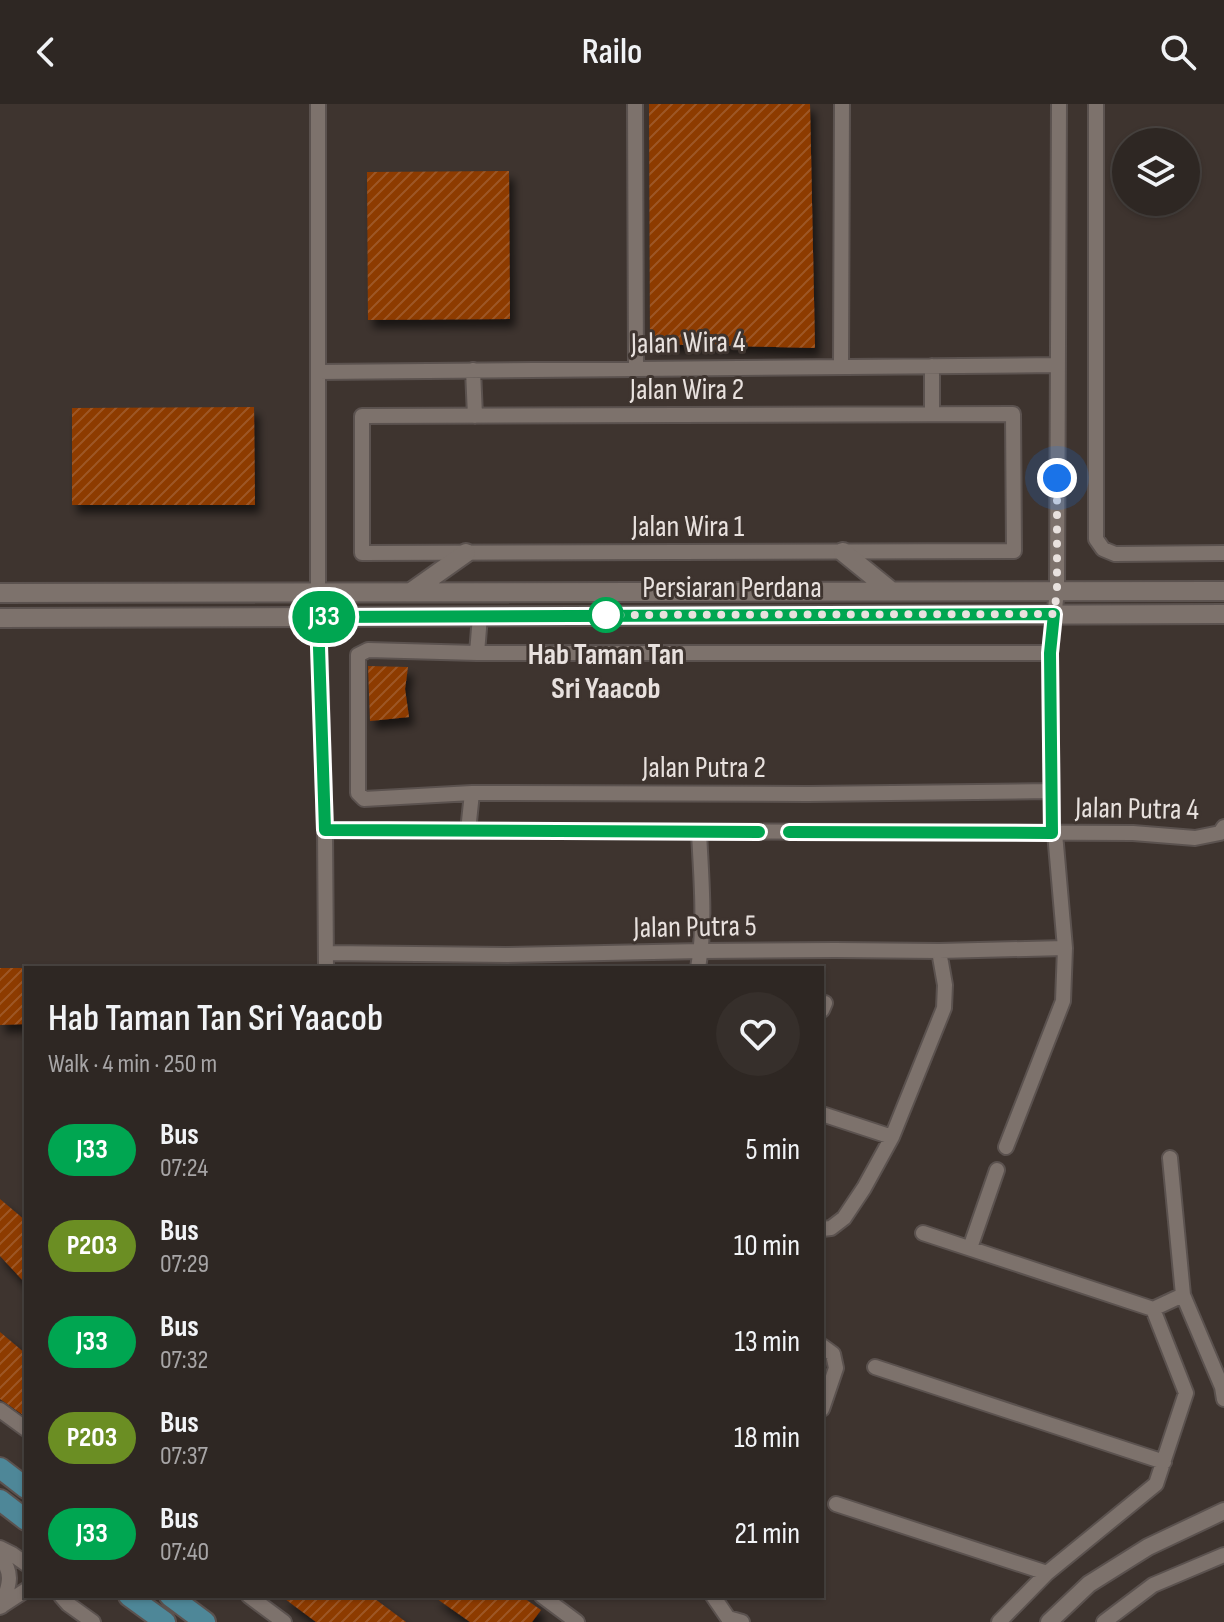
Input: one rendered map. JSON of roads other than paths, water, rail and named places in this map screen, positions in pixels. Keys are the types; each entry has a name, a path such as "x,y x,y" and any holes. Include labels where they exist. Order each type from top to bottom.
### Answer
{"main road":[{"path":"843,552 891,591"},
{"path":"411,592 466,553"},
{"name":"Persiaran Perdana","path":"0,593 1224,591"},
{"name":"Persiaran Perdana","path":"0,618 1224,614"},
{"path":"0,1468 24,1486"},
{"path":"0,1500 24,1518"},
{"path":"132,1598 165,1622"},
{"path":"173,1598 205,1622"}],"street":[{"path":"318,104 318,617 326,960"},
{"path":"635,104 636,369"},
{"path":"841,367 842,104"},
{"path":"1006,1147 1063,1001 1065,948 1051,791 1050,653 1057,591 1059,104"},
{"path":"1096,104 1096,539 1103,549 1115,554 1224,553"},
{"name":"Jalan Wira 4","path":"318,372 1058,365"},
{"path":"932,366 932,414"},
{"path":"473,370 475,416"},
{"name":"Jalan Wira 2","path":"362,553 362,416 932,414 1013,414 1014,551"},
{"name":"Jalan Wira 1","path":"362,553 1014,551"},
{"path":"480,616 477,653 1050,653"},
{"name":"Jalan Putra 2","path":"477,653 368,650 358,655 358,793 364,799 472,793 1051,791"},
{"path":"468,831 472,793"},
{"name":"Jalan Putra 4","path":"325,830 1133,833 1195,838 1220,833 1224,827"},
{"path":"698,966 702,899 699,832"},
{"name":"Jalan Putra 5","path":"326,960 506,955 587,961 701,951 1065,948"},
{"path":"824,1229 831,1228 844,1218 892,1137 944,1008 945,985 939,951"},
{"path":"824,1115 892,1137"},
{"path":"1170,1158 1183,1295 1222,1387 1224,1399"},
{"path":"970,1248 997,1170"},
{"path":"923,1233 1153,1309 1183,1295"},
{"path":"999,1622 1047,1573 1156,1484 1186,1393 1153,1309"},
{"path":"824,1403 836,1368 828,1350"},
{"path":"875,1367 1164,1462"},
{"path":"0,1410 24,1428"},
{"path":"836,1504 1047,1573"},
{"path":"1049,1622 1101,1576 1148,1547 1224,1511"},
{"path":"0,1548 24,1563"},
{"path":"1104,1622 1153,1585 1224,1555"},
{"path":"0,1557 7,1564 11,1579 1,1607"},
{"path":"1,1607 24,1591"},
{"path":"252,1598 284,1622"},
{"path":"545,1598 577,1622"},
{"path":"714,1598 728,1618 742,1622"},
{"path":"65,1600 93,1622"}],"place":[{"name":"Hab Taman Tan Sri Yaacob","path":"606,615"}]}
